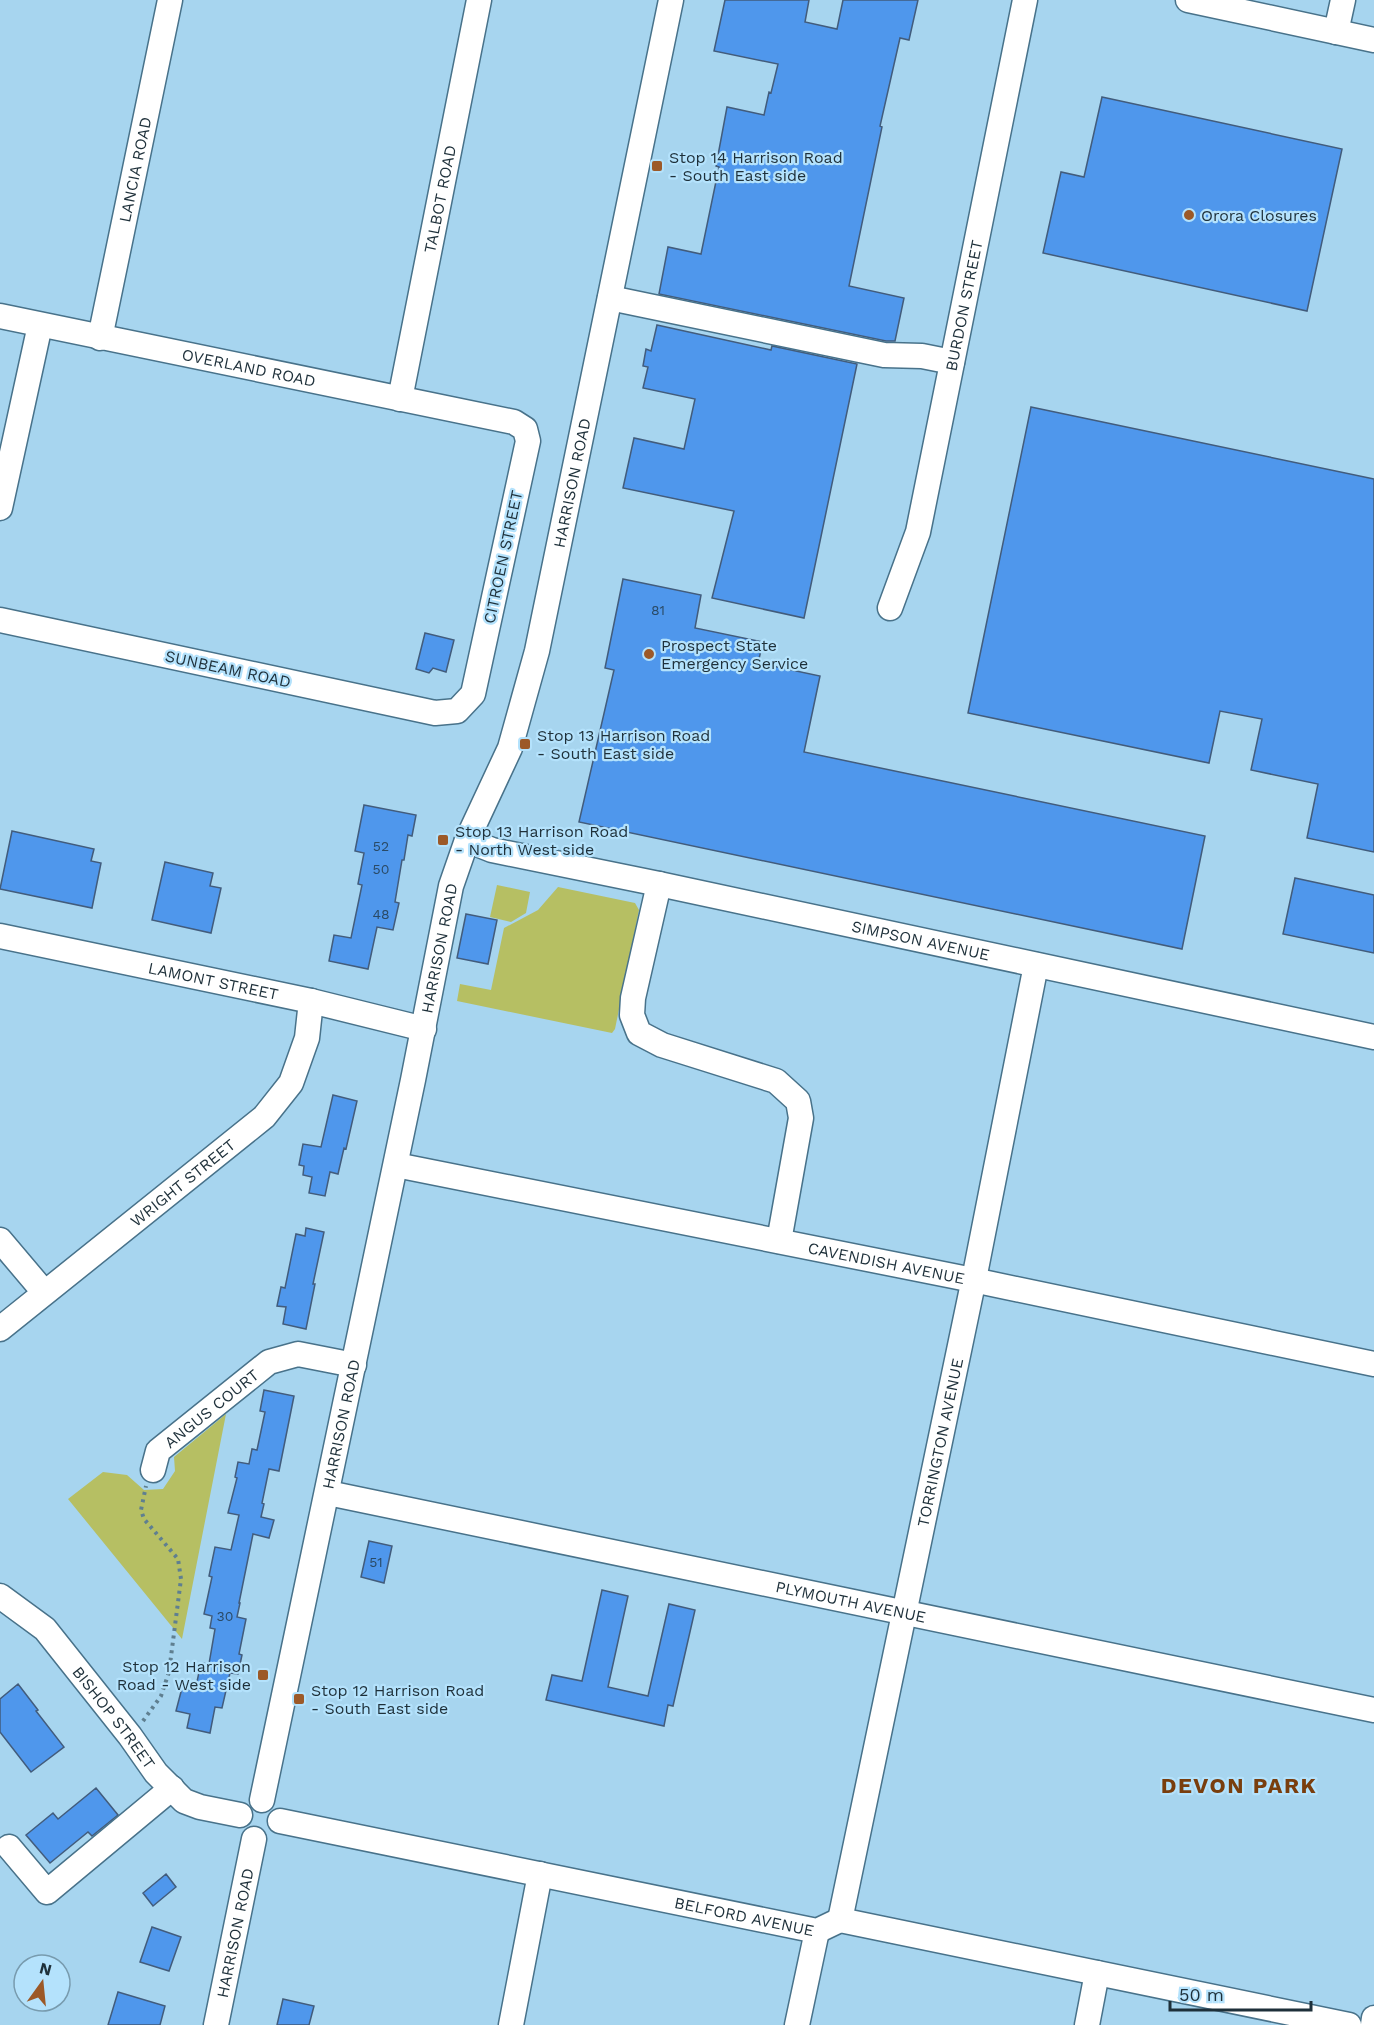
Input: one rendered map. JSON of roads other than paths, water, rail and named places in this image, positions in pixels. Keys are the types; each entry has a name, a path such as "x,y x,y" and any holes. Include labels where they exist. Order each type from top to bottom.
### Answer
{"street":[{"name":"LANCIA ROAD","path":"100,338 170,0"},
{"name":"TALBOT ROAD","path":"400,399 478,0"},
{"name":"HARRISON ROAD","path":"262,1800 396,1165 451,886 467,840 510,748 537,651 671,0"},
{"name":"BURDON STREET","path":"890,608 918,532 1025,0"},
{"path":"1188,0 1374,40"},
{"path":"1336,32 1343,0"},
{"path":"610,298 884,355 922,356 952,362"},
{"name":"OVERLAND ROAD","path":"0,316 496,418"},
{"path":"0,508 40,325"},
{"name":"CITROEN STREET","path":"457,711 473,694 528,441 525,429 514,422 496,418"},
{"name":"SUNBEAM ROAD","path":"0,620 435,713 457,711"},
{"name":"SIMPSON AVENUE","path":"467,840 492,850 1374,1037"},
{"path":"659,884 633,998 632,1015 639,1033 663,1045 776,1081 798,1101 801,1118 779,1241"},
{"name":"LAMONT STREET","path":"0,936 311,1001 423,1029"},
{"name":"TORRINGTON AVENUE","path":"840,1920 1036,965"},
{"name":"WRIGHT STREET","path":"0,1329 264,1117 291,1083 307,1038 311,1001"},
{"name":"CAVENDISH AVENUE","path":"396,1165 973,1280 1374,1364"},
{"path":"0,1240 44,1292"},
{"name":"ANGUS COURT","path":"153,1470 158,1450 269,1362 298,1354 354,1365"},
{"name":"PLYMOUTH AVENUE","path":"328,1493 1374,1710"},
{"name":"BISHOP STREET","path":"0,1596 45,1629 130,1736 156,1773 184,1801 200,1807 240,1815"},
{"path":"9,1847 47,1892 171,1788"},
{"path":"262,1800 275,1807 280,1821 271,1837 263,1840 254,1839 242,1830 239,1822 240,1815 248,1803 262,1800"},
{"name":"BELFORD AVENUE","path":"280,1821 817,1931 840,1920 1348,2025"},
{"name":"HARRISON ROAD","path":"216,2025 254,1839"},
{"path":"510,2025 540,1874"},
{"path":"798,2025 817,1931"},
{"path":"1087,2025 1097,1973"},
{"path":"1373,2025 1374,2018"}],"place":[{"name":"Stop 14 Harrison Road - South East side","path":"657,166"},
{"name":"Orora Closures","path":"1189,215"},
{"name":"Prospect State Emergency Service","path":"649,654"},
{"name":"Stop 13 Harrison Road - South East side","path":"525,744"},
{"name":"Stop 13 Harrison Road - North West side","path":"443,840"},
{"name":"Stop 12 Harrison Road - West side","path":"263,1675"},
{"name":"Stop 12 Harrison Road - South East side","path":"299,1699"}],"district":[{"name":"DEVON PARK","path":"1239,1785"}]}
